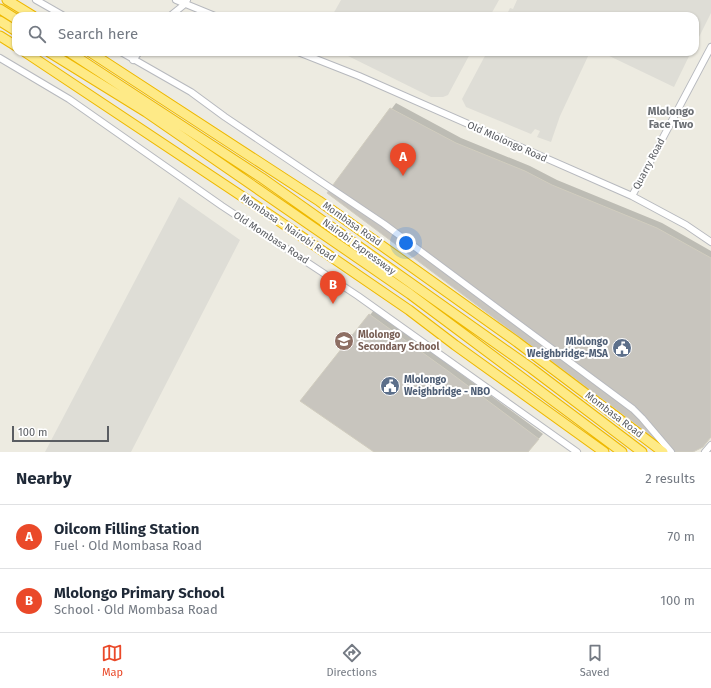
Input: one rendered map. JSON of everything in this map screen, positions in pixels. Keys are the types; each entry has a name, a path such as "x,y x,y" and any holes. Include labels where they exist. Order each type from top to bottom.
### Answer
{"highway":[{"path":"7,0 26,12"},
{"path":"0,8 12,16"},
{"path":"0,21 12,28"},
{"path":"0,36 12,44"},
{"name":"Mombasa - Nairobi Road","path":"31,56 270,215 409,310 455,345 604,452"},
{"name":"Nairobi Expressway","path":"55,56 146,112 403,290 622,452"},
{"name":"Nairobi Expressway","path":"75,56 262,178 531,368 642,452"},
{"name":"Mombasa Road","path":"96,56 319,201 517,342 663,452"}],"street":[{"path":"36,0 57,12"},
{"path":"176,0 186,2 207,12"},
{"path":"175,12 186,2"},
{"name":"Quarry Road","path":"632,196 711,48"},
{"path":"127,56 191,92 225,118 384,224 633,409 670,452"},
{"path":"133,60 136,56"},
{"name":"Old Mlolongo Road","path":"308,56 359,76 632,196 686,225 711,242"},
{"name":"Old Mombasa Road","path":"0,58 69,99 222,206 346,288 577,452"},
{"path":"705,452 711,445"}],"shaded area":[{"path":"341,0 499,0 492,12 334,12"},
{"path":"517,0 711,0 711,13 699,37 699,12 508,12 510,8 513,9"},
{"path":"348,56 469,56 448,95 443,97 431,97"},
{"path":"485,56 588,56 560,116 551,142 537,137 540,131 535,129 531,134 466,107 462,99"},
{"path":"609,56 689,56 674,87"},
{"path":"179,197 240,240 131,452 45,452"}],"building":[{"name":"Mlolongo Weighbridge-MSA","path":"390,108 456,143 525,171 552,185 657,228 711,258 711,437 703,447 693,452 673,452 327,193"},
{"name":"Mlolongo Weighbridge - NBO","path":"369,314 539,439 528,452 374,452 300,401"}],"place":[{"name":"Oilcom Filling Station","path":"403,176"},
{"name":"Mlolongo Primary School","path":"333,304"},
{"name":"Mlolongo Secondary School","path":"344,341"},
{"name":"Mlolongo Weighbridge-MSA","path":"622,348"},
{"name":"Mlolongo Weighbridge - NBO","path":"390,386"}],"district":[{"name":"Mlolongo Face Two","path":"671,117"}]}
